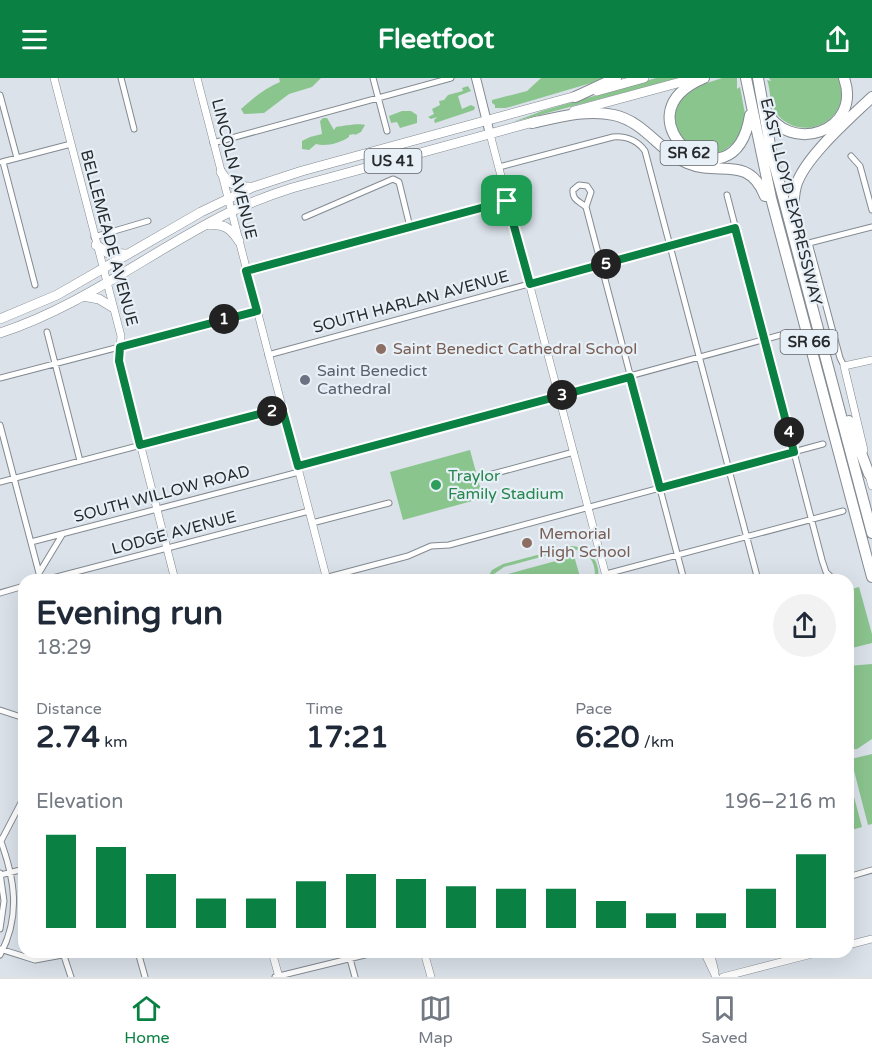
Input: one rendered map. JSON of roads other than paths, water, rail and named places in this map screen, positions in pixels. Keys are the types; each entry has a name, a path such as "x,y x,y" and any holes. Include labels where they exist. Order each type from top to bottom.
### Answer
{"highway":[{"path":"575,97 616,78"},
{"name":"US 41","path":"0,319 57,295 228,198 253,188 302,171 644,78"},
{"name":"US 41","path":"0,333 47,315 83,297 231,212 292,188 696,78"},
{"name":"SR 62","path":"704,78 690,84 680,92 671,109 672,129 677,141 689,152 702,158 717,158 738,148 757,104"},
{"name":"EAST LLOYD EXPRESSWAY","path":"746,78 757,104 772,156 872,533"},
{"name":"EAST LLOYD EXPRESSWAY","path":"758,78 757,104 776,218 872,577"},
{"path":"757,104 780,126 798,134 819,132 837,122 846,108 847,91 844,78"},
{"name":"SR 66","path":"792,234 793,202 796,185 803,168 872,97"},
{"path":"532,123 592,113 624,118 646,130 684,162 705,168 742,170 756,178 776,218"},
{"path":"221,172 226,180 236,186 253,188"},
{"path":"204,226 216,224 223,226 229,229 239,241"},
{"path":"95,241 112,254 131,253"},
{"path":"83,297 99,299 112,307"},
{"path":"833,386 845,410 869,474"}],"main road":[{"path":"476,78 490,134"}],"street":[{"name":"BELLEMEADE AVENUE","path":"54,78 121,336 119,361 173,574"},
{"path":"121,78 134,129"},
{"name":"LINCOLN AVENUE","path":"196,78 326,574"},
{"path":"373,78 387,131"},
{"path":"213,143 451,78"},
{"path":"0,95 17,158"},
{"path":"490,134 606,574"},
{"path":"499,167 613,137 631,139 644,149 756,574"},
{"path":"36,285 2,162 71,144"},
{"path":"851,156 860,166 872,210"},
{"path":"304,217 389,179 396,179 399,182 410,227"},
{"path":"727,195 828,574"},
{"path":"246,271 507,201"},
{"path":"586,207 682,574"},
{"path":"95,241 148,221"},
{"path":"872,227 809,243 857,415 872,486"},
{"name":"SOUTH HARLAN AVENUE","path":"268,355 735,228"},
{"path":"0,378 257,311"},
{"path":"47,332 80,461"},
{"name":"SOUTH WILLOW ROAD","path":"31,542 157,510 788,333"},
{"path":"844,366 872,360"},
{"path":"0,482 282,408"},
{"path":"0,425 39,573"},
{"path":"344,574 431,546 449,545 823,444"},
{"path":"485,476 574,452"},
{"path":"312,523 389,502"},
{"name":"LODGE AVENUE","path":"69,574 309,510"},
{"path":"620,574 677,556 843,512"},
{"path":"39,573 62,535"},
{"path":"0,593 18,588"},
{"path":"0,710 18,716"},
{"path":"18,808 0,842 14,888 12,927 1,952 18,956"},
{"path":"0,929 4,902 0,874 18,870"},
{"path":"854,875 872,870"},
{"path":"854,944 872,939"},
{"path":"26,958 35,960 50,958"},
{"path":"65,958 71,977"},
{"path":"140,958 145,977"},
{"path":"273,958 278,977 354,958"},
{"path":"425,958 430,977"},
{"path":"707,958 716,977"},
{"path":"711,958 716,977"},
{"path":"723,977 797,958"},
{"path":"350,959 355,977"}],"place":[{"name":"Saint Benedict Cathedral School","path":"381,349"},
{"name":"Saint Benedict Cathedral","path":"305,380"},
{"name":"Traylor Family Stadium","path":"436,485"},
{"name":"Memorial High School","path":"527,543"}]}
